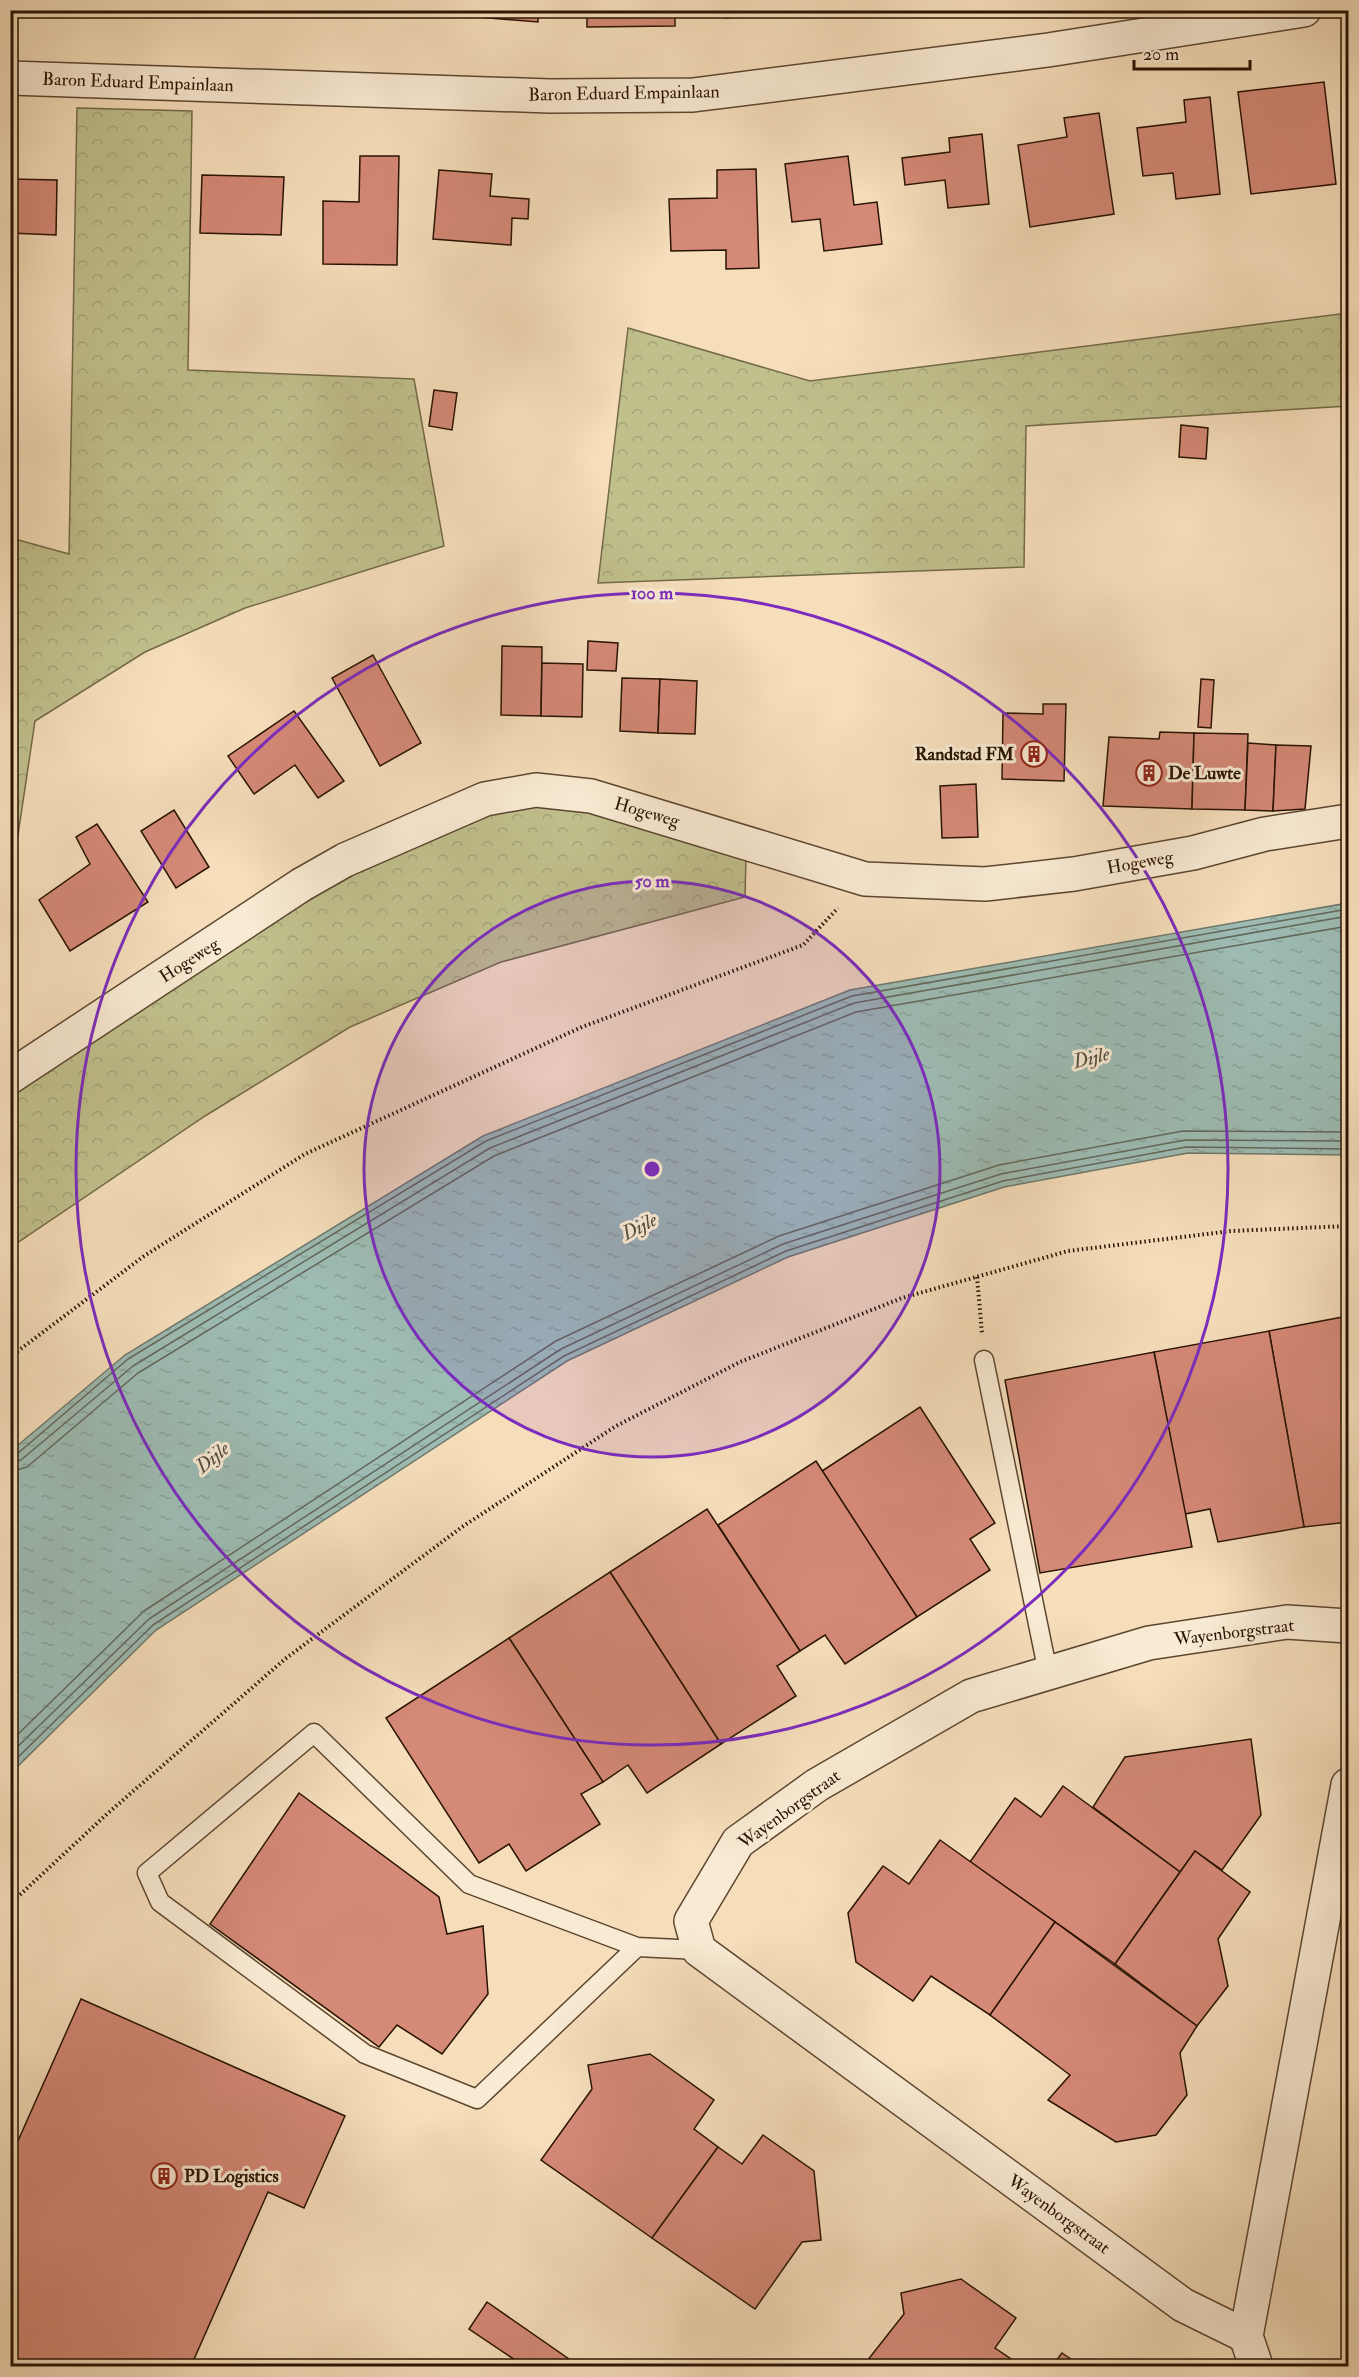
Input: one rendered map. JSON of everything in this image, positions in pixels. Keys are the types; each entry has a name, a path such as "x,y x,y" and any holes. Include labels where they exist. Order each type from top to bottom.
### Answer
{"street":[{"name":"Baron Eduard Empainlaan","path":"10,78 550,96 693,95 1036,52 1304,10"},
{"name":"Hogeweg","path":"10,1077 310,880 345,860 485,799 536,790 591,796 865,879 985,884 1085,872 1193,853 1265,834 1348,821"},
{"name":"Wayenborgstraat","path":"1246,2336 1183,2305 699,1950 691,1921 738,1842 817,1785 971,1695 1149,1643 1287,1622 1348,1626"},
{"path":"1256,2367 1246,2336 1348,1785"}],"lane":[{"path":"984,1360 1048,1673"},
{"path":"636,1947 477,2099 365,2054 160,1902 147,1873 314,1733 469,1884 636,1947 699,1950"}],"path":[{"path":"10,1357 144,1256 304,1154 582,1027 803,945 865,879"},
{"path":"10,1904 107,1814 285,1659 462,1527 616,1426 740,1362 902,1298 1068,1251 1231,1231 1348,1226"},
{"path":"977,1277 984,1360"}],"green space":[{"path":"77,108 192,111 188,370 414,379 444,546 245,608 145,652 35,721 15,855 10,853 11,538 69,554"},
{"path":"1348,313 1348,406 1026,426 1024,567 598,583 628,328 810,381"},
{"path":"561,804 746,855 745,897 501,962 350,1027 205,1116 11,1247 11,1093 350,871 491,810"}],"water":[{"name":"Dijle","path":"1348,903 1348,1155 1188,1153 1004,1187 788,1257 567,1361 156,1630 11,1773 11,1451 125,1355 483,1136 850,990"}],"building":[{"path":"232,10 312,10 311,14"},
{"path":"467,10 538,10 538,22 466,16"},
{"path":"587,10 675,10 675,26 587,27"},
{"path":"724,10 785,10 785,14 725,18"},
{"path":"1324,82 1336,184 1251,194 1238,92"},
{"path":"1210,97 1220,194 1176,199 1173,173 1143,176 1137,128 1186,122 1184,100"},
{"path":"1099,113 1114,214 1030,227 1018,145 1067,137 1064,118"},
{"path":"982,134 989,204 948,208 945,180 905,185 902,158 950,152 949,138"},
{"path":"360,156 399,156 397,265 323,264 323,201 359,202"},
{"path":"848,156 854,205 877,202 882,244 824,251 820,219 792,222 785,164"},
{"path":"756,169 759,268 726,269 726,250 671,251 669,199 717,198 717,170"},
{"path":"439,170 492,174 490,196 529,199 528,219 512,218 511,245 433,239"},
{"path":"202,175 284,177 281,235 200,233"},
{"path":"10,179 57,180 56,235 10,233"},
{"path":"434,390 457,393 452,430 429,426"},
{"path":"1181,425 1208,428 1206,459 1179,457"},
{"path":"588,641 618,643 616,671 587,670"},
{"path":"502,646 542,647 541,716 501,715"},
{"path":"373,655 421,743 380,766 332,678"},
{"path":"542,663 583,664 582,717 541,716"},
{"path":"622,678 660,679 658,733 620,731"},
{"path":"660,679 697,681 695,734 658,733"},
{"path":"1201,679 1214,680 1211,728 1198,727"},
{"name":"Randstad FM","path":"1043,704 1066,704 1064,781 1002,779 1003,713 1043,714"},
{"path":"294,711 344,781 318,798 295,765 254,794 228,756"},
{"name":"De Luwte","path":"1160,732 1194,733 1192,809 1103,806 1109,737 1159,739"},
{"path":"1194,733 1248,734 1245,810 1192,809"},
{"path":"1248,743 1276,745 1273,811 1245,810"},
{"path":"1276,745 1311,746 1305,809 1273,811"},
{"path":"976,784 978,837 942,838 940,786"},
{"path":"174,810 209,867 176,888 141,831"},
{"path":"97,824 148,902 70,951 39,900 90,864 76,837"},
{"path":"1348,1316 1348,1522 1304,1527 1269,1331"},
{"path":"1269,1331 1304,1527 1218,1542 1210,1509 1185,1514 1154,1352"},
{"path":"1154,1352 1192,1547 1040,1573 1005,1380"},
{"path":"920,1407 995,1523 970,1539 990,1570 917,1617 822,1471"},
{"path":"816,1461 917,1617 845,1664 825,1635 800,1651 718,1525"},
{"path":"707,1509 800,1651 777,1666 796,1696 721,1744 610,1572"},
{"path":"610,1572 721,1744 647,1793 628,1765 603,1782 509,1638"},
{"path":"509,1638 603,1782 581,1794 600,1824 526,1871 509,1844 479,1863 386,1718"},
{"path":"1251,1739 1261,1815 1222,1870 1195,1851 1180,1872 1093,1807 1125,1757"},
{"path":"1063,1786 1180,1872 1115,1964 970,1862 1015,1798 1041,1817"},
{"path":"299,1793 439,1897 447,1934 483,1926 488,1994 442,2054 397,2025 379,2047 210,1924"},
{"path":"940,1840 1055,1922 990,2015 931,1976 913,2001 856,1962 848,1913 883,1866 909,1884"},
{"path":"1195,1851 1250,1892 1218,1939 1228,1986 1197,2026 1115,1964"},
{"path":"1055,1922 1197,2026 1180,2053 1187,2095 1156,2135 1116,2142 1048,2100 1070,2075 990,2015"},
{"name":"PD Logistics","path":"81,1999 345,2116 304,2208 268,2192 191,2366 10,2366 10,2159"},
{"path":"650,2054 714,2100 694,2129 718,2147 652,2238 541,2160 592,2089 588,2065"},
{"path":"763,2135 814,2171 821,2240 802,2242 755,2309 652,2238 718,2147 742,2164"},
{"path":"961,2279 1016,2318 995,2348 1017,2363 1015,2366 863,2366 904,2314 901,2293"},
{"path":"487,2302 579,2366 524,2366 469,2329"},
{"path":"1062,2353 1081,2366 1052,2366"}],"place":[{"name":"Randstad FM","path":"1034,754"},
{"name":"De Luwte","path":"1149,773"},
{"name":"PD Logistics","path":"164,2176"}]}
